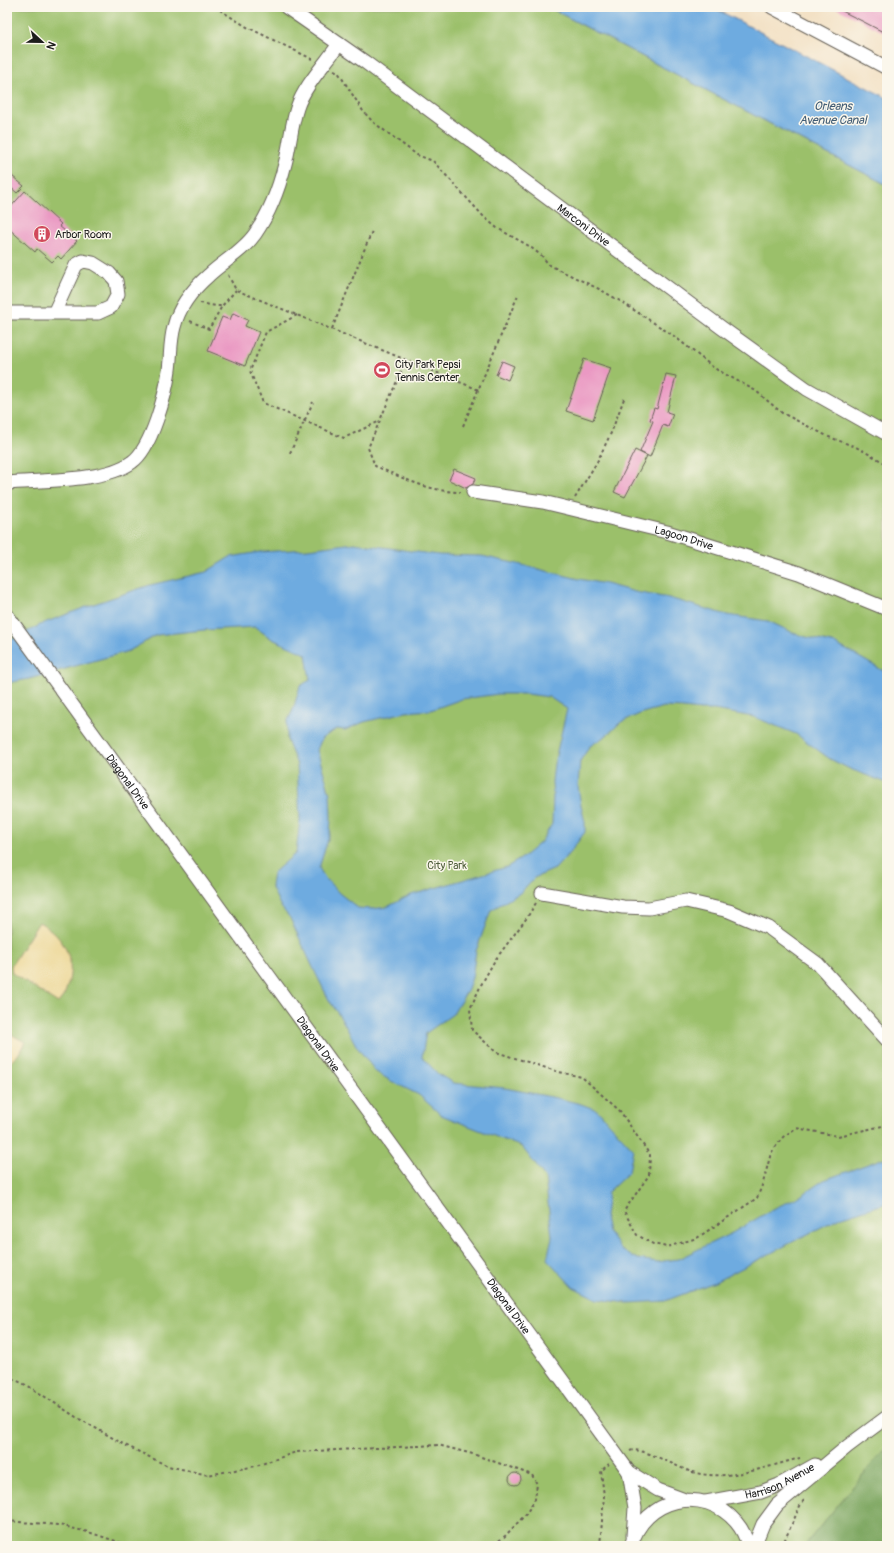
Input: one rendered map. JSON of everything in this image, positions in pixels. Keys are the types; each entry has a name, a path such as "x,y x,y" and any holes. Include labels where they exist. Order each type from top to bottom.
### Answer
{"street":[{"name":"Marconi Drive","path":"286,7 339,44 807,390 887,434"},
{"path":"772,7 887,68"},
{"path":"7,483 76,478 115,471 133,462 141,453 154,428 160,409 169,369 174,326 182,307 188,296 209,275 237,254 254,235 272,201 279,183 285,164 297,107 306,90 339,44"},
{"path":"7,312 54,313 98,313 111,307 118,294 116,281 109,273 93,263 83,261 76,265 54,313"},
{"name":"Lagoon Drive","path":"473,492 544,502 667,532 799,573 887,609"},
{"name":"Diagonal Drive","path":"10,619 617,1457 629,1472 658,1490 685,1500"},
{"path":"542,893 623,907 649,908 686,902 729,911 769,928 818,964 887,1040"},
{"name":"Harrison Avenue","path":"754,1546 764,1524 777,1505 848,1446 887,1417"},
{"name":"Harrison Avenue","path":"705,1502 761,1492 779,1485 848,1446"},
{"name":"Diagonal Drive","path":"629,1472 635,1508 632,1543"},
{"name":"Harrison Avenue","path":"632,1543 642,1523 656,1510 665,1505 685,1500 705,1502 719,1507 731,1516 741,1527 748,1546"}],"path":[{"path":"214,7 247,27 338,72 363,111 373,122 417,155 433,160 484,217 497,228 529,246 542,256 549,265 599,289 656,324 689,347 714,368 756,391 782,413 829,437 856,447 887,464"},
{"path":"332,329 372,231"},
{"path":"228,274 236,290 479,390"},
{"path":"184,318 209,329 222,306 236,290"},
{"path":"463,426 518,295"},
{"path":"195,300 204,305 222,306"},
{"path":"297,315 266,332 250,371 263,403 344,438 380,420"},
{"path":"406,360 368,448 375,466 418,485 446,492 473,492"},
{"path":"569,508 611,433 626,396"},
{"path":"290,453 313,402"},
{"path":"542,893 526,920 495,960 481,985 470,1009 472,1030 496,1052 560,1072 582,1077 620,1111 650,1155 649,1175 624,1211 637,1235 653,1244 667,1247 697,1238 757,1198 763,1183 771,1153 783,1137 796,1128 838,1136 887,1125"},
{"path":"7,1376 30,1387 76,1417 125,1445 168,1466 208,1475 256,1466 296,1452 438,1445 473,1454 532,1475 537,1484 535,1500 526,1514 505,1536 492,1546"},
{"path":"600,1546 604,1496 601,1471 617,1457 633,1449 644,1451 691,1472 726,1476 806,1457"},
{"path":"7,1521 59,1525 88,1532 131,1546"}],"green space":[{"name":"City Park","path":"7,7 548,7 887,185 887,1546 7,1546"},
{"path":"887,1449 887,1546 804,1546 880,1454"}],"sand":[{"path":"39,922 55,934 62,942 69,959 69,979 65,994 58,1003 12,973 11,966"},
{"path":"7,1032 25,1042 18,1055 7,1065"}],"water":[{"name":"Orleans Avenue Canal","path":"548,7 712,7 887,98 887,185"},
{"path":"354,543 439,555 482,556 635,592 669,598 727,615 768,621 798,635 836,644 887,673 887,783 850,769 830,759 796,734 754,717 714,710 664,707 642,713 621,722 607,735 590,746 580,761 578,786 585,822 585,832 555,869 534,878 520,893 491,910 476,951 472,978 467,991 453,1014 426,1033 422,1057 438,1074 453,1083 505,1088 557,1098 597,1110 633,1149 629,1172 608,1192 605,1217 608,1232 621,1250 638,1259 657,1262 678,1259 732,1233 775,1208 802,1195 824,1180 887,1157 887,1203 839,1218 715,1282 665,1301 628,1303 597,1299 573,1287 547,1259 552,1237 545,1177 522,1147 441,1115 419,1095 376,1072 357,1047 329,1000 290,918 281,907 271,886 273,873 296,853 300,820 297,765 287,740 287,722 293,710 300,686 310,680 306,654 272,639 255,627 204,630 157,635 129,651 29,679 7,683 7,642 44,623 150,585 206,572 230,557 260,552 308,549","holes":["499,694 527,694 549,697 567,709 554,764 552,782 552,824 541,842 522,858 507,867 411,895 387,907 371,909 358,908 339,893 325,878 319,868 330,833 331,818 330,794 317,750 322,738 337,729 345,730 364,722 405,712 431,710 462,699"]}],"building":[{"path":"834,7 887,7 887,34 864,22"},
{"path":"12,176 24,186 17,193 7,184"},
{"name":"Arbor Room","path":"25,191 61,224 59,226 77,241 61,259 58,256 52,262 37,249 35,252 7,227 7,211"},
{"path":"233,313 248,320 245,326 259,332 245,366 208,351 222,317 230,320"},
{"path":"584,359 611,368 593,420 566,411"},
{"path":"502,361 514,366 508,380 496,375"},
{"path":"666,374 676,376 667,412 673,414 668,427 663,425 650,457 640,452 653,421 650,420 654,408 657,409"},
{"path":"635,450 647,456 625,497 614,492"},
{"path":"454,469 476,478 473,484 466,488 449,480"},
{"path":"515,1473 519,1475 521,1479 519,1483 515,1485 511,1483 509,1479 511,1475"}],"place":[{"name":"Arbor Room","path":"42,234"},
{"name":"City Park Pepsi Tennis Center","path":"382,370"}]}
